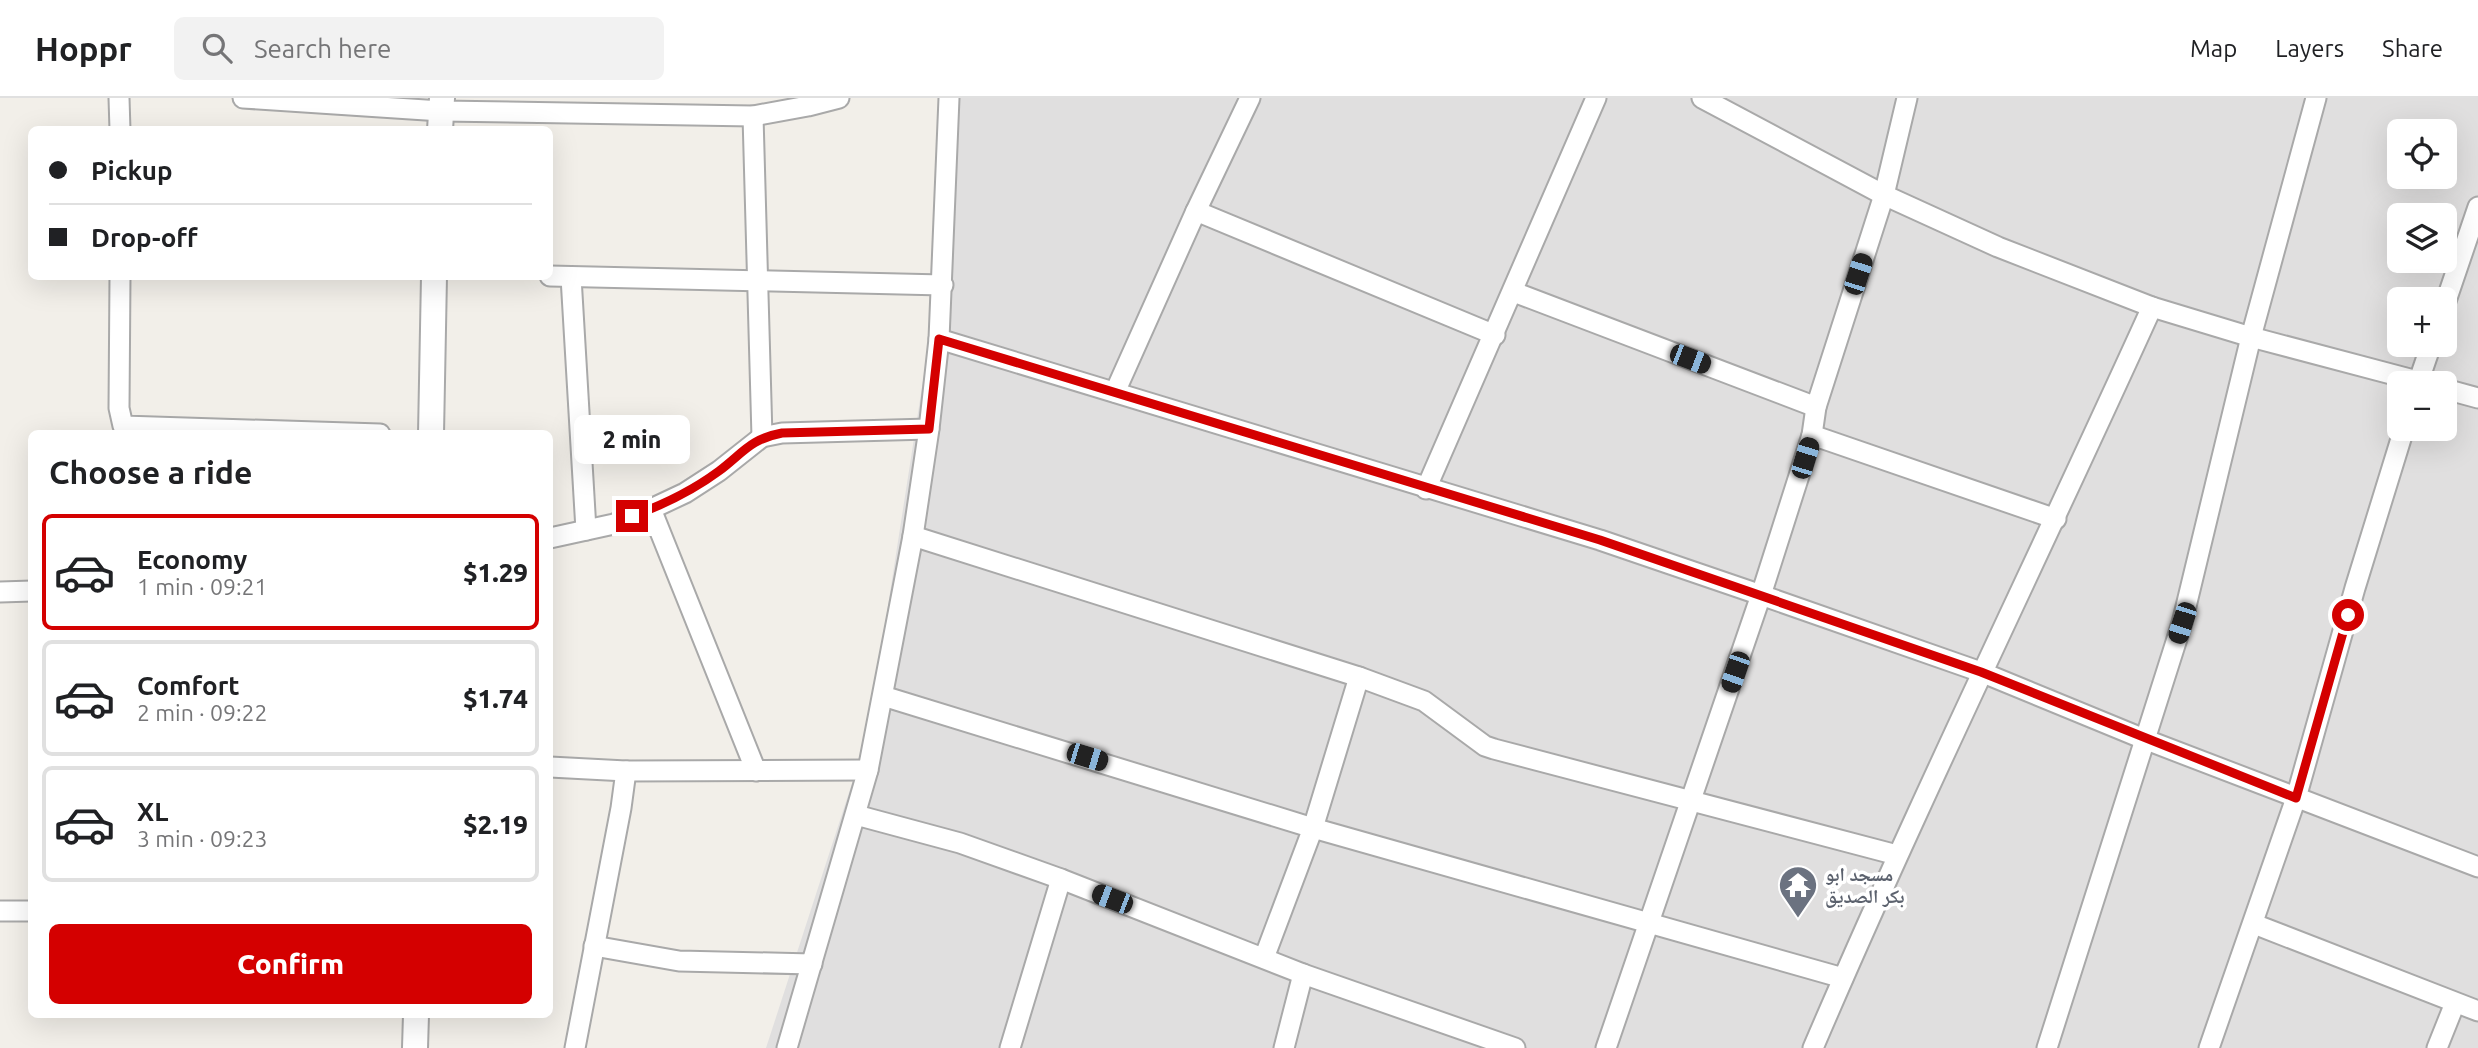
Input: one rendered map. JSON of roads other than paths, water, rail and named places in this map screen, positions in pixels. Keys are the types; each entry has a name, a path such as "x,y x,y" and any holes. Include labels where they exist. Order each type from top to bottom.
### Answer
{"street":[{"path":"119,98 120,126"},
{"path":"243,98 441,113 617,106 753,116 839,98"},
{"path":"787,1048 868,770 913,536 939,339 949,98"},
{"path":"1115,392 1196,211 1251,98"},
{"path":"1426,489 1597,98"},
{"path":"1703,98 1884,195 1998,247 2152,307 2387,374"},
{"path":"1606,1048 1761,595 1812,435 1816,407 1884,195 1907,98"},
{"path":"2047,1048 2182,623 2251,337 2316,98"},
{"path":"753,116 762,437"},
{"path":"2451,287 2478,207"},
{"path":"1196,211 1495,335"},
{"path":"553,276 943,285"},
{"path":"571,277 586,530"},
{"path":"120,280 119,408 123,426 207,430"},
{"path":"431,430 434,280"},
{"path":"1514,292 1816,407"},
{"path":"1813,1048 1897,855 1981,672 2056,519 2152,307"},
{"path":"939,339 1600,540 1761,595 1981,672 2144,739 2478,867"},
{"path":"2457,392 2478,398"},
{"path":"553,537 614,524 651,509 696,486 762,437 782,433 929,429"},
{"path":"1812,435 2056,519"},
{"path":"2209,1048 2296,798 2351,601 2400,441"},
{"path":"651,509 756,771"},
{"path":"913,536 1359,677 1424,701 1485,746 1494,749 1897,855"},
{"path":"0,592 28,591"},
{"path":"1264,958 1313,828 1359,677"},
{"path":"883,696 1313,828 1843,978"},
{"path":"553,767 626,771 868,770"},
{"path":"575,1048 626,771"},
{"path":"856,815 960,843 1061,879 1303,974 1515,1048"},
{"path":"1010,1048 1061,879"},
{"path":"0,911 28,911"},
{"path":"2254,924 2478,1011"},
{"path":"594,946 679,961 812,964"},
{"path":"1284,1048 1303,974"},
{"path":"2437,1048 2455,1003"},
{"path":"415,1048 416,1018"}],"place":[{"name":"مسجد ابو بكر الصديق","path":"1798,919"}]}
